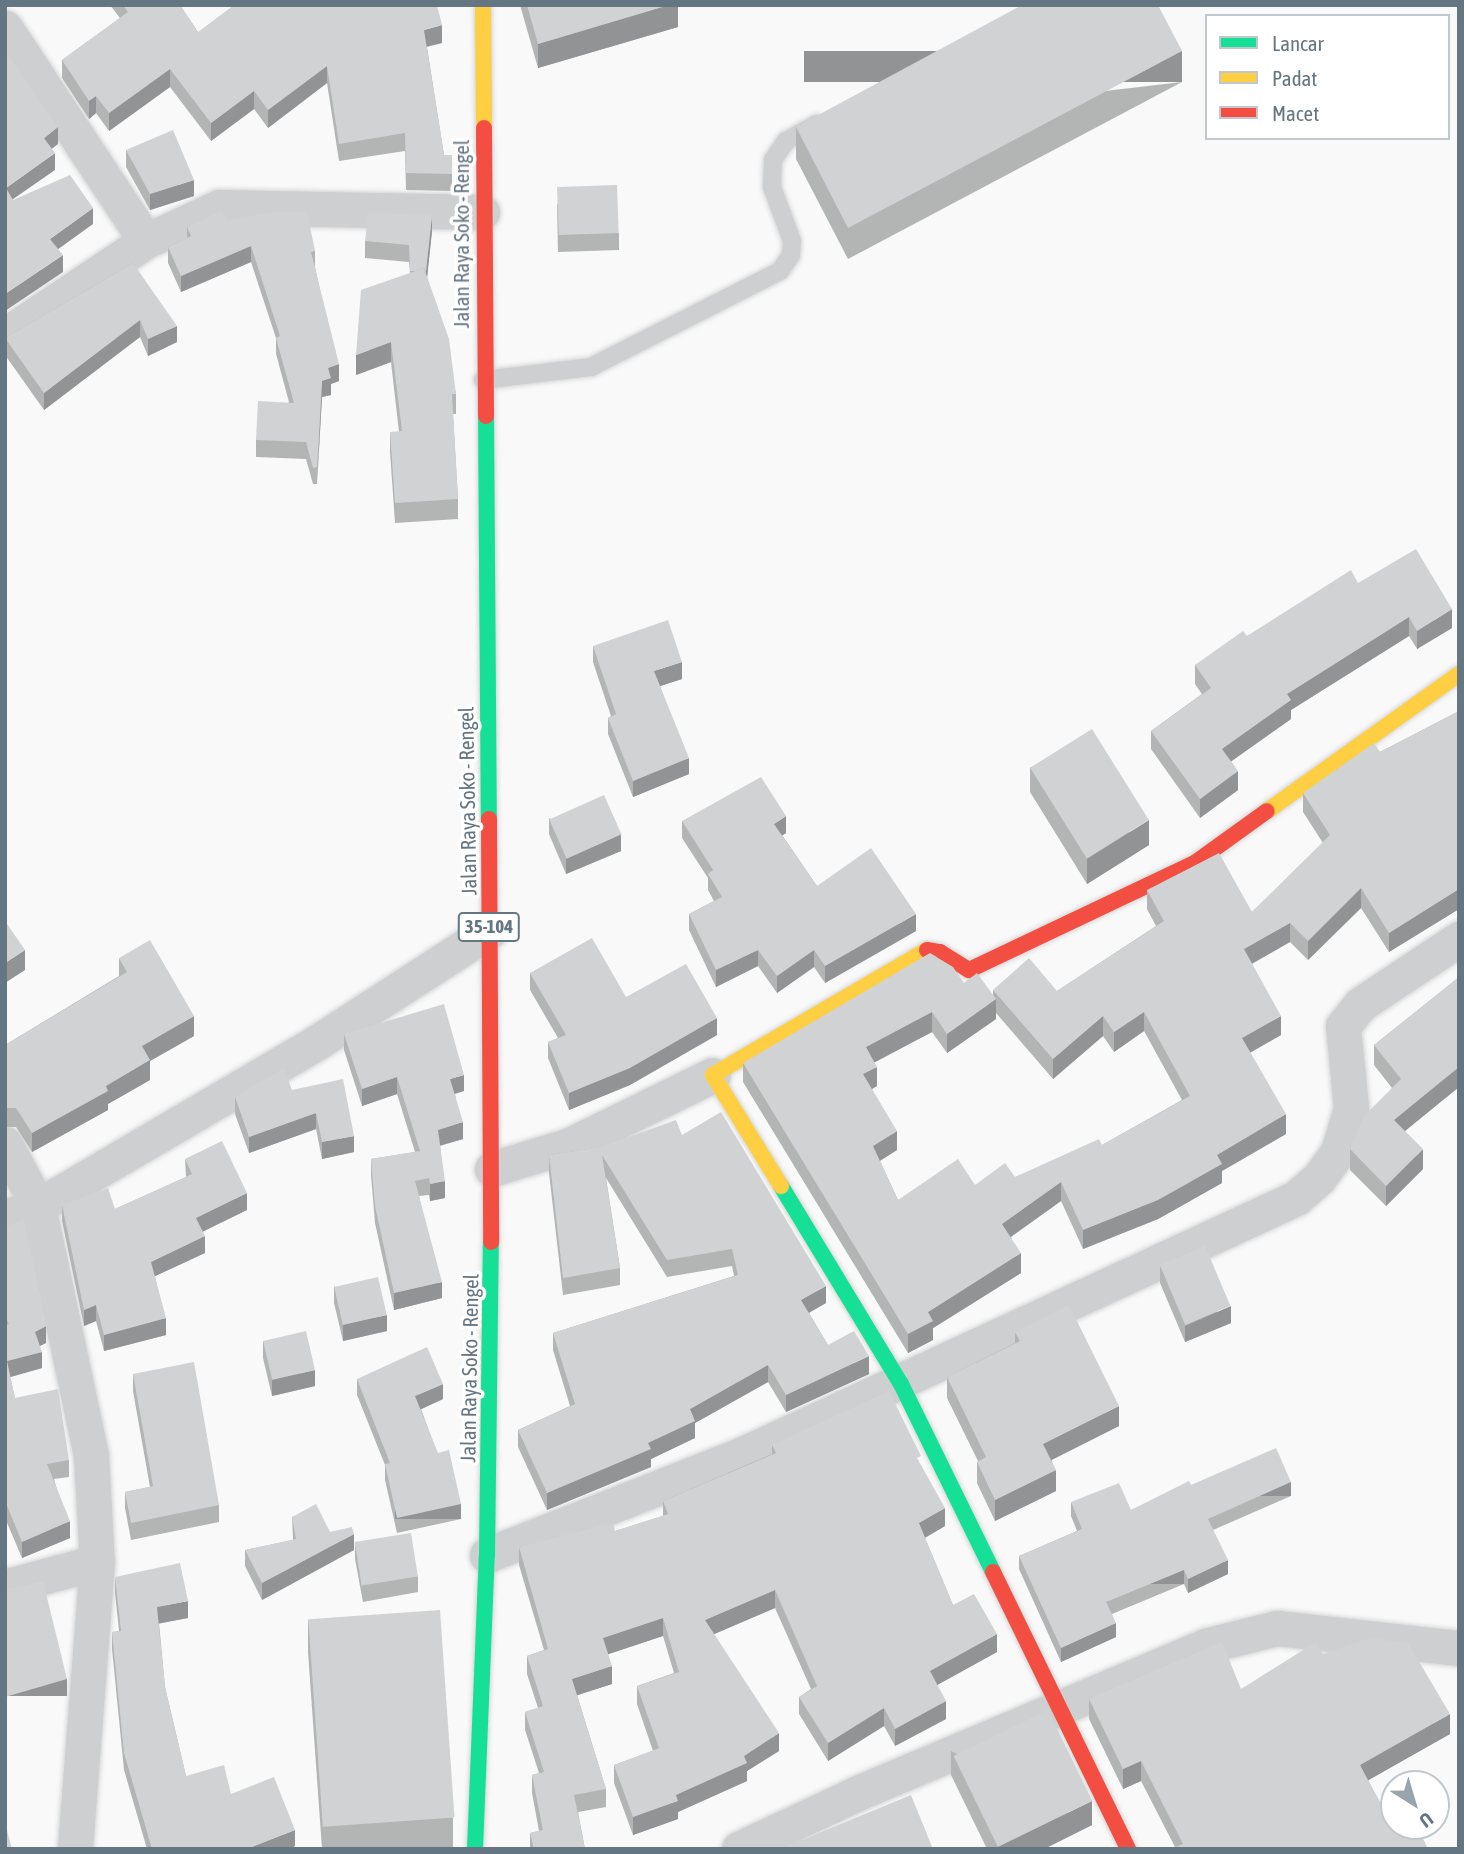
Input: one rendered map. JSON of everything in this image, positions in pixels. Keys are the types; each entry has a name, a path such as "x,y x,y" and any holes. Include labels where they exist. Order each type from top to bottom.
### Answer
{"main road":[{"name":"Jalan Raya Soko - Rengel","path":"475,1849 487,1555 492,1168 483,380 483,5"},
{"path":"1128,1849 901,1384 713,1074 918,953 930,949 969,970 1196,862 1456,681"}],"street":[{"path":"5,28 146,241"},
{"path":"5,335 146,241 219,207 482,212"},
{"path":"5,1217 38,1206 319,1041 489,931"},
{"path":"487,1555 741,1455 901,1384 1296,1198 1319,1178 1338,1152 1351,1108 1343,1026 1361,1003 1459,939"},
{"path":"492,1168 569,1145 713,1074"},
{"path":"5,1143 38,1206 91,1456 96,1562 75,1849"},
{"path":"5,1587 96,1562"},
{"path":"739,1849 1059,1707 1205,1646 1277,1628 1459,1648"}],"lane":[{"path":"483,380 591,367 780,271 791,255 792,241 772,187 773,160 786,141 835,115"}],"building":[{"path":"123,5 180,5 198,32 234,5 437,5 442,25 424,30 444,155 452,155 452,174 406,173 405,133 339,144 327,66 268,110 254,91 211,123 170,69 109,113 96,96 89,101 62,60 128,12"},
{"path":"527,5 669,5 538,44"},
{"path":"1022,5 1158,5 1182,51 848,228 796,127"},
{"path":"5,51 58,127 44,138 55,153 6,188 13,200 70,175 93,208 50,239 63,255 5,294"},
{"path":"173,130 194,180 150,194 126,150"},
{"path":"617,185 619,233 559,235 557,187"},
{"path":"222,211 227,221 272,212 307,212 315,251 311,252 339,364 328,368 331,378 322,381 317,467 313,468 306,442 256,440 258,401 294,403 276,338 280,336 251,246 181,276 168,247 191,236 187,227"},
{"path":"368,213 432,215 426,271 424,268 410,271 409,245 365,241"},
{"path":"133,263 177,326 148,339 140,320 44,393 5,338"},
{"path":"424,268 449,339 456,394 452,394 458,499 395,503 390,432 402,431 391,342 356,355 361,290"},
{"path":"1416,549 1452,609 1417,631 1409,617 1287,694 1291,700 1222,749 1238,771 1200,799 1151,731 1211,688 1195,665 1243,631 1247,636 1351,570 1358,583"},
{"path":"668,620 682,662 654,671 689,758 633,781 608,718 616,714 593,646"},
{"path":"1459,711 1459,889 1389,933 1361,888 1308,941 1290,923 1244,949 1281,1016 1242,1038 1286,1114 1217,1155 1222,1164 1158,1200 1083,1230 1061,1182 1002,1224 1021,1253 928,1312 933,1321 908,1334 743,1063 930,953 953,967 964,983 977,973 996,999 947,1034 932,1012 866,1047 877,1067 863,1074 897,1131 873,1146 898,1200 958,1159 975,1185 1005,1163 1015,1177 1099,1139 1102,1145 1190,1096 1144,1012 1114,1032 1103,1016 1053,1059 993,990 1029,958 1057,991 1164,921 1147,890 1219,853 1252,912 1330,835 1303,793 1374,743 1380,752"},
{"path":"1092,729 1149,820 1087,858 1030,768"},
{"path":"761,777 786,816 774,824 817,886 871,848 916,914 825,966 814,950 777,976 758,950 716,970 689,914 722,897 708,874 713,870 682,821"},
{"path":"604,795 621,834 567,859 549,819"},
{"path":"5,921 25,950 5,963"},
{"path":"592,938 626,997 686,964 717,1018 630,1068 569,1093 548,1042 566,1035 530,973"},
{"path":"150,940 194,1016 142,1046 150,1060 106,1086 108,1091 32,1133 16,1108 5,1108 5,1045 127,972 119,958"},
{"path":"1459,977 1459,1067 1394,1120 1423,1149 1386,1186 1350,1149 1364,1116 1401,1079 1374,1045"},
{"path":"444,1004 464,1075 450,1079 463,1122 438,1130 445,1181 430,1184 429,1178 415,1181 442,1282 394,1293 375,1206 371,1159 420,1151 397,1077 362,1089 344,1034"},
{"path":"284,1068 292,1090 343,1079 354,1136 322,1142 316,1113 249,1137 235,1097"},
{"path":"721,1112 826,1286 801,1300 828,1345 854,1331 869,1356 786,1395 768,1365 690,1409 695,1421 648,1443 651,1449 547,1493 518,1430 575,1404 553,1333 738,1275 732,1249 667,1260 602,1155 620,1268 563,1278 549,1155 601,1147 676,1120 682,1135"},
{"path":"222,1141 247,1193 196,1218 205,1236 151,1262 166,1318 104,1335 96,1305 84,1310 62,1205 108,1188 115,1209 192,1174 185,1159"},
{"path":"24,1219 46,1326 35,1332 42,1352 7,1361 15,1398 58,1389 69,1460 47,1464 70,1521 22,1542 5,1501 5,1325 9,1324 5,1317 5,1227"},
{"path":"1205,1246 1230,1306 1185,1325 1160,1265"},
{"path":"378,1277 387,1315 343,1325 334,1287"},
{"path":"1069,1305 1119,1406 1043,1444 1056,1470 995,1500 977,1462 986,1457 947,1377 1020,1341 1015,1332"},
{"path":"306,1331 315,1370 272,1380 263,1341"},
{"path":"427,1347 443,1384 415,1396 438,1453 449,1450 461,1504 397,1518 385,1464 390,1463 357,1379"},
{"path":"194,1362 219,1505 131,1523 125,1492 153,1486 133,1374"},
{"path":"889,1391 921,1456 917,1458 945,1508 919,1523 953,1605 974,1594 997,1634 930,1671 946,1701 895,1729 884,1708 828,1743 799,1697 817,1686 775,1590 705,1620 779,1733 744,1756 747,1763 676,1795 678,1801 633,1817 614,1765 659,1748 637,1686 679,1672 663,1618 603,1638 612,1666 572,1679 606,1789 574,1795 585,1849 534,1849 530,1833 543,1830 532,1775 544,1772 525,1712 543,1706 527,1656 548,1649 519,1547 613,1523 615,1531 668,1514 663,1501 776,1453 772,1445"},
{"path":"1276,1448 1291,1482 1208,1519 1228,1560 1188,1579 1184,1570 1106,1602 1116,1623 1061,1648 1019,1556 1082,1529 1071,1502 1119,1483 1131,1510 1189,1481 1191,1485"},
{"path":"316,1504 330,1532 352,1527 354,1534 262,1583 245,1550 296,1539 292,1517"},
{"path":"411,1533 418,1576 362,1585 355,1542"},
{"path":"180,1563 188,1601 157,1607 165,1687 186,1776 224,1765 231,1794 274,1777 295,1830 247,1849 152,1849 124,1753 112,1632 121,1631 115,1577"},
{"path":"43,1581 67,1679 5,1697 5,1590"},
{"path":"440,1610 455,1817 323,1827 308,1619"},
{"path":"1370,1638 1408,1643 1450,1714 1360,1765 1380,1803 1380,1840 1424,1840 1428,1849 1170,1849 1183,1844 1141,1761 1123,1769 1089,1699 1222,1642 1241,1689 1316,1642 1323,1654"},
{"path":"1048,1710 1092,1801 998,1847 954,1756"},
{"path":"911,1795 933,1849 780,1849"},
{"path":"5,1823 12,1849 5,1849"}],"traffic: fast":[{"path":"486,416 489,819"},
{"path":"781,1186 901,1384 993,1572"},
{"path":"475,1849 487,1555 491,1242"}],"traffic: slow":[{"path":"483,5 484,128"},
{"path":"1267,811 1459,674"},
{"path":"781,1186 713,1075 927,950"}],"traffic: jam":[{"path":"484,128 486,416"},
{"path":"927,950 940,952 969,970 1196,862 1267,811"},
{"path":"489,819 491,1242"},
{"path":"993,1572 1128,1849"}]}
